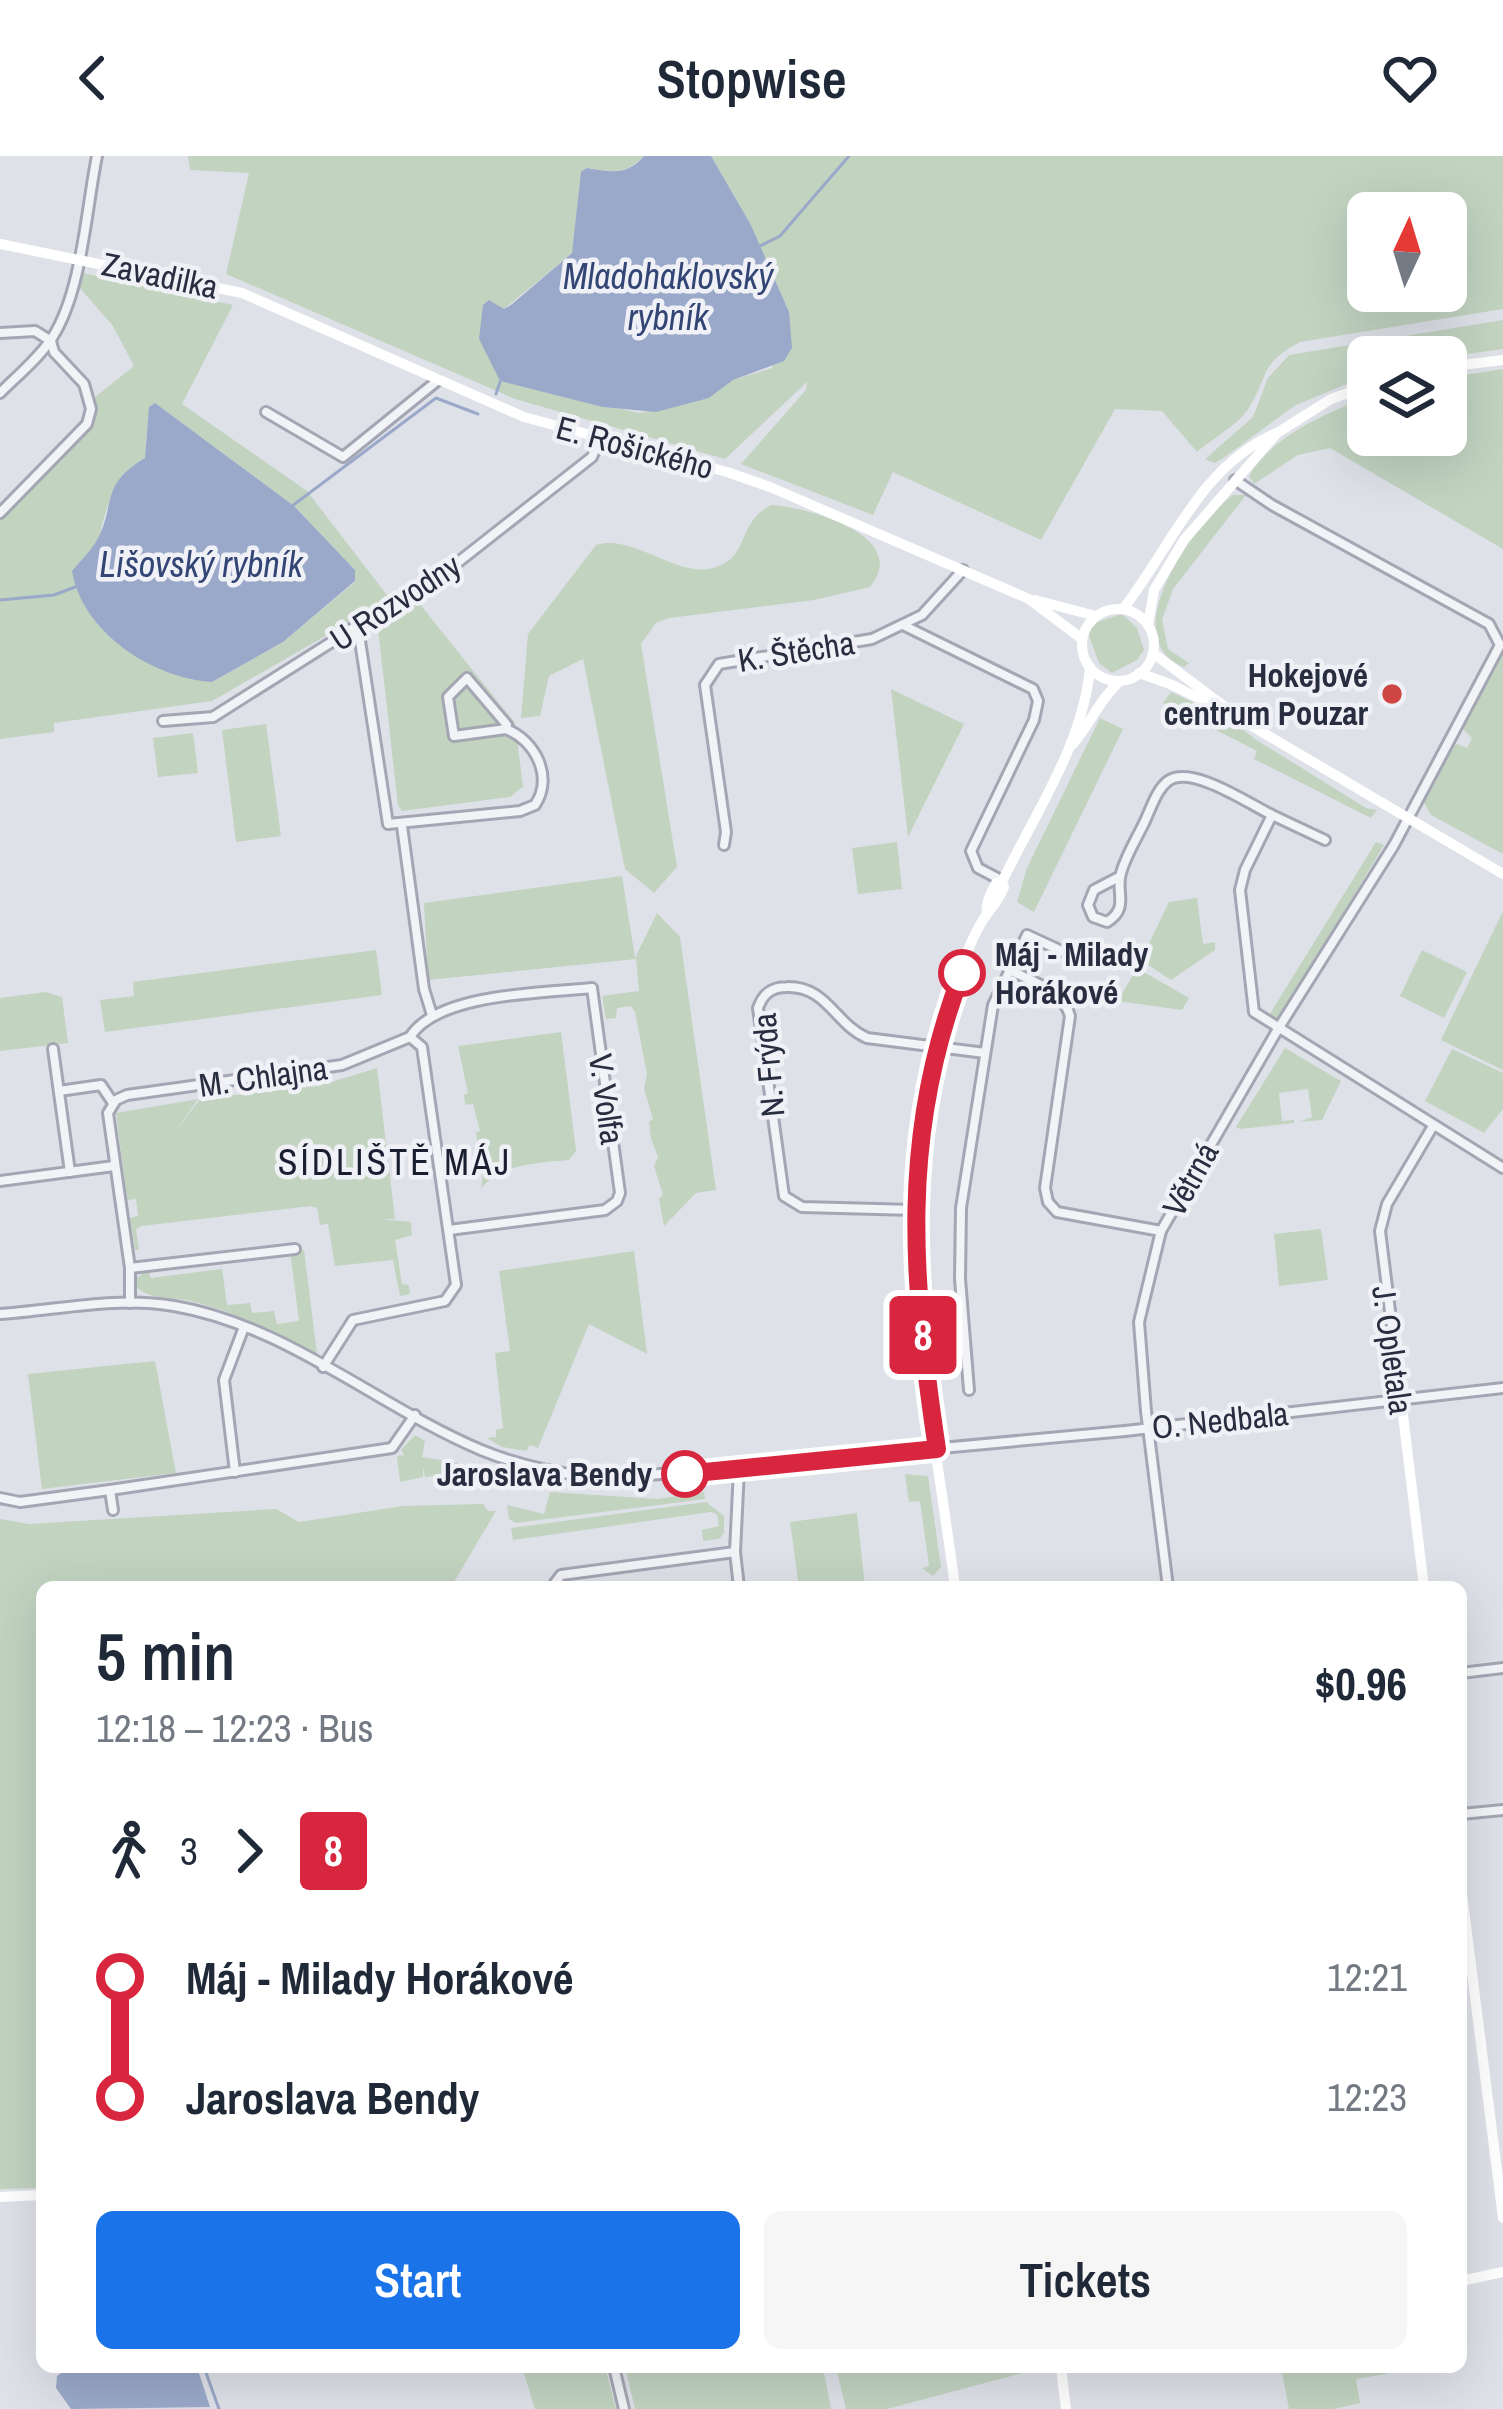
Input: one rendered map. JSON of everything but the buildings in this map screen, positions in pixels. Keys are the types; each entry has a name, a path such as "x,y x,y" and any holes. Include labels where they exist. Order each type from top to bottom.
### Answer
{"street":[{"name":"Zavadilka","path":"0,393 51,341 78,258 97,156"},
{"name":"Zavadilka","path":"0,244 242,292"},
{"name":"E. Rošického","path":"242,292 524,417 727,472 1028,599 1096,616"},
{"path":"0,333 34,331 51,341 54,352 84,384 91,409 87,424 0,513"},
{"path":"1467,364 1503,360"},
{"path":"266,412 343,457 437,381"},
{"path":"1123,609 1178,523 1238,457 1347,393"},
{"path":"1277,433 1168,565 1154,590 1148,625 1153,653 1234,714 1503,874"},
{"name":"U Rozvodny","path":"163,722 213,717 353,628 424,590 592,457 600,438"},
{"path":"1235,480 1489,624 1502,646"},
{"name":"K. Štěcha","path":"724,845 705,685 710,671 742,659 862,643 929,608 964,569"},
{"name":"E. Rošického","path":"1028,599 1082,639"},
{"path":"1002,882 1084,705 1090,667 1082,639 1096,616 1123,609 1148,625"},
{"path":"903,625 1033,689 1038,701 1034,720 971,851 978,868 1004,887 987,914 936,1045 919,1130 914,1210 920,1310 954,1581"},
{"path":"353,628 360,641 388,824 520,811 539,801 542,779 526,739 506,729 467,678 448,697 454,736 506,729"},
{"name":"Větrná","path":"1167,1581 1139,1322 1161,1231 1278,1029 1408,820 1502,646"},
{"path":"1066,752 1090,725 1105,695 1120,681 1139,674 1153,653"},
{"path":"1090,667 1108,680 1120,681"},
{"path":"1139,674 1234,714"},
{"path":"1118,877 1123,897 1119,912 1100,922 1088,905 1094,890 1118,877 1155,799 1166,782 1180,776 1201,779 1325,840"},
{"path":"1272,815 1240,890 1253,1012 1503,1168"},
{"path":"402,826 424,989 432,1015"},
{"path":"969,1390 962,1305 962,1208 993,1005 1027,934 1068,954"},
{"path":"1008,969 1060,997 1070,1016 1045,1188 1048,1202 1058,1212 1161,1231"},
{"name":"N. Frýda","path":"914,1210 802,1207 790,1202 782,1186 758,1008 762,998 781,986 805,988 818,993 856,1034 936,1045"},
{"name":"V. Volfa","path":"410,1036 432,1015 488,1000 592,988 620,1192 617,1201 605,1210 449,1230"},
{"path":"323,1367 353,1320 445,1301 456,1285 422,1047 410,1036"},
{"name":"M. Chlajna","path":"59,1090 101,1085 113,1103 127,1095 342,1065 410,1036"},
{"path":"936,1045 985,1053"},
{"path":"53,1049 70,1172"},
{"path":"113,1103 108,1113 130,1268 130,1303"},
{"name":"J. Opletala","path":"1423,1581 1380,1231 1387,1204 1433,1126"},
{"path":"2,1183 114,1166"},
{"path":"130,1268 295,1249"},
{"name":"O. Nedbala","path":"0,1314 130,1303 172,1306 244,1327 477,1448 568,1474 638,1479 1503,1388"},
{"path":"920,1310 962,1305"},
{"path":"236,1472 224,1380 244,1327"},
{"path":"0,1498 20,1502 392,1448 415,1415"},
{"path":"738,1581 739,1468"},
{"path":"110,1490 113,1510"},
{"path":"556,1581 561,1575 735,1552"},
{"path":"1467,1672 1503,1668"},
{"path":"1467,1813 1503,1810"},
{"path":"1467,1933 1503,2218"},
{"path":"1488,2096 1503,2095"},
{"path":"0,2197 36,2195"},
{"path":"1467,2280 1503,2272"},
{"path":"615,2373 624,2409"},
{"path":"1061,2373 1066,2409"}],"green space":[{"path":"188,156 644,156 618,171 587,168 572,253 504,309 500,381 639,413 709,398 733,380 772,368 789,312 751,225 711,156 1503,156 1503,309 1300,342 1271,364 1244,414 1197,452 1162,411 1115,409 1041,540 893,472 873,515 741,464 806,390 807,382 725,459 515,399 226,274 249,173 190,170"},
{"path":"83,273 233,305 182,404 307,491 390,599 212,701 54,723 54,732 0,739 0,518 87,430 94,398 134,366 113,326 78,286","holes":["155,403 294,506 355,570 355,582 283,642 212,682 99,538 119,482 145,458 148,418"]},
{"path":"1503,320 1503,349 1467,354 1467,336 1405,336"},
{"path":"1347,346 1347,384 1294,406 1215,463 1205,459 1253,417 1268,378 1289,355"},
{"path":"1503,369 1503,549 1330,448 1298,455 1254,484 1249,476 1286,438 1347,406 1347,456 1467,456 1467,375"},
{"path":"1233,495 1246,495 1173,589 1162,620 1168,649 1189,663 1184,667 1164,652 1156,632 1158,607 1182,554"},
{"path":"771,505 808,511 850,528 877,553 879,569 870,587 814,600 669,618 656,623 641,644 677,867 654,893 625,869 583,659 549,676 540,716 521,718 528,634 596,545 628,546 677,565 709,569 732,557 754,519"},
{"path":"415,598 515,723 523,787 510,797 402,811 398,805 377,620"},
{"path":"1122,614 1137,628 1144,650 1137,660 1112,673 1099,663 1088,633 1097,622"},
{"path":"1503,651 1503,854 1431,815 1423,801 1450,748 1457,744 1467,748 1472,738 1461,727 1462,720"},
{"path":"891,689 964,724 908,837"},
{"path":"1171,692 1234,722 1366,808 1377,810 1371,818 1254,759 1257,751 1163,703"},
{"path":"1100,718 1123,729 1034,912 1017,902 1027,868"},
{"path":"266,724 281,836 236,842 222,730"},
{"path":"193,733 198,773 158,777 153,738"},
{"path":"897,842 902,889 858,894 852,848"},
{"path":"1376,842 1384,845 1280,1018 1272,1020 1268,1017"},
{"path":"622,876 635,958 657,913 680,937 716,1190 696,1193 664,1226 635,1012 631,1006 617,1008 616,1018 606,1019 602,996 639,991 636,959 428,980 424,903"},
{"path":"1197,898 1203,944 1215,942 1215,950 1171,980 1141,960 1169,902"},
{"path":"1503,911 1503,1070 1441,1040"},
{"path":"376,950 382,995 105,1032 100,1000 134,996 133,982"},
{"path":"1422,950 1467,972 1444,1018 1400,996"},
{"path":"1137,968 1189,998 1182,1010 1118,1001"},
{"path":"46,992 62,997 68,1043 0,1051 0,998"},
{"path":"561,1032 576,1151 569,1160 509,1169 481,1189 476,1132 480,1131 473,1104 465,1105 468,1093 458,1046"},
{"path":"1285,1048 1341,1081 1322,1120 1299,1122 1312,1117 1308,1089 1279,1093 1282,1121 1294,1123 1236,1127"},
{"path":"1452,1049 1503,1073 1503,1109 1484,1133 1425,1101"},
{"path":"377,1068 395,1219 380,1219 411,1222 412,1235 395,1240 402,1284 409,1285 410,1294 400,1296 393,1260 335,1266 328,1224 320,1225 317,1208 311,1206 142,1226 136,1229 139,1250 135,1250 130,1218 138,1216 136,1199 127,1200 116,1113 198,1099 175,1132 200,1099 318,1086"},
{"path":"1321,1229 1328,1280 1279,1286 1274,1234"},
{"path":"304,1250 317,1354 223,1311 153,1296 136,1286 136,1278 149,1270 150,1278 222,1269 227,1305 250,1303 252,1313 274,1311 277,1324 299,1321 290,1251"},
{"path":"634,1251 647,1354 589,1324 538,1448 502,1447 487,1438 496,1437 496,1430 503,1428 495,1353 510,1351 499,1271"},
{"path":"155,1361 176,1473 42,1489 28,1374"},
{"path":"415,1435 425,1441 422,1457 459,1463 459,1473 425,1477 423,1466 423,1477 400,1482 397,1456 404,1455 401,1450"},
{"path":"905,1474 928,1476 941,1567 933,1576 922,1568 929,1566 920,1501 909,1502"},
{"path":"550,1492 657,1499 704,1492 705,1499 516,1523 509,1519 507,1505 544,1514"},
{"path":"706,1502 724,1516 724,1533 719,1539 703,1541 702,1530 719,1526 717,1514 711,1512 513,1540 511,1528"},
{"path":"483,1504 488,1511 496,1511 455,1581 36,1581 36,2188 0,2189 0,1519 29,1524 276,1509 299,1522 403,1506"},
{"path":"857,1513 864,1581 798,1581 790,1522"},
{"path":"524,2373 607,2373 616,2409 535,2409"},
{"path":"626,2373 824,2373 831,2409 635,2409"},
{"path":"837,2373 1022,2373 887,2409 846,2409"},
{"path":"1282,2373 1386,2373 1356,2379 1360,2403 1334,2409 1289,2409"}],"water":[{"name":"Mladohaklovský rybník","path":"644,156 711,156 751,225 789,312 792,348 784,361 733,380 709,398 656,412 603,407 500,381 479,339 483,305 489,300 504,309 511,305 572,253 581,172 587,168 625,170"},
{"name":"Lišovský rybník","path":"155,403 294,506 355,570 355,581 283,642 212,682 166,672 123,648 90,614 72,571 97,540 121,477 145,458 149,407"},
{"path":"199,2373 210,2407 71,2409 56,2388 57,2376"}],"waterway":[{"path":"758,247 780,236 849,156"},
{"path":"496,394 500,382"},
{"path":"292,506 436,398 478,414"},
{"path":"0,600 54,595 75,587"},
{"path":"206,2373 219,2409"}],"bus line":[{"name":"8","path":"685,1474 937,1449 914,1210 919,1130 936,1045 962,973"}],"place":[{"name":"Hokejové centrum Pouzar","path":"1392,694"},
{"name":"Máj - Milady Horákové","path":"962,973"},
{"name":"Jaroslava Bendy","path":"685,1474"}],"district":[{"name":"SÍDLIŠTĚ MÁJ","path":"395,1162"}]}
